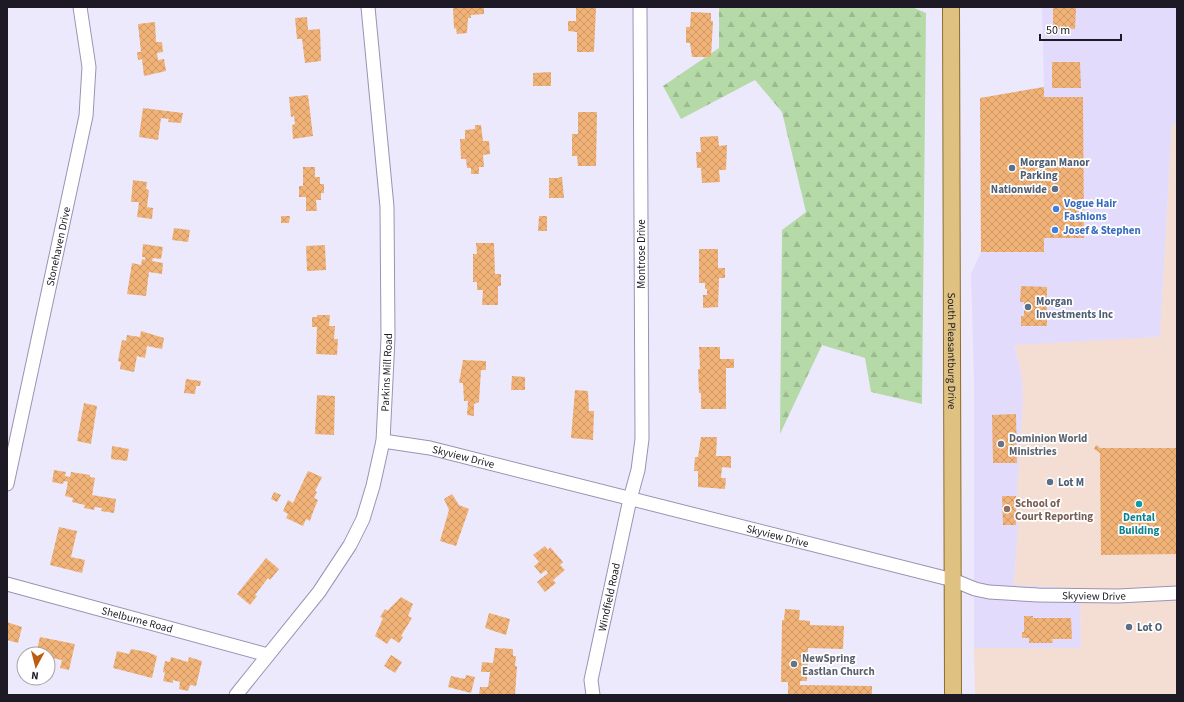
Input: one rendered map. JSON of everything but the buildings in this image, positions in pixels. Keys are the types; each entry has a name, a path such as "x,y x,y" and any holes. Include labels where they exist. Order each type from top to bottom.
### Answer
{"main road":[{"name":"South Pleasantburg Drive","path":"951,7 953,695"}],"street":[{"name":"Stonehaven Drive","path":"7,484 86,116 89,67 80,7"},
{"name":"Parkins Mill Road","path":"236,695 318,592 350,545 363,519 371,493 383,441 388,338 387,207 368,7"},
{"name":"Montrose Drive","path":"630,499 638,470 642,439 640,7"},
{"name":"Skyview Drive","path":"383,441 430,448 953,580 985,591 1038,595 1118,596 1177,593"},
{"name":"Windfield Road","path":"593,695 591,680 630,499"},
{"name":"Shelburne Road","path":"7,584 268,655"}],"shaded area":[{"path":"1042,7 1177,7 1177,125 1172,125 1160,337 1015,346 1022,377 1023,401 1017,496 1018,528 1014,585 1077,588 1080,600 1081,648 974,648 974,381 971,274 981,252 980,98 1044,87"},
{"path":"1172,125 1177,125 1177,695 975,695 974,648 1081,648 1080,600 1077,588 1014,585 1018,528 1017,496 1023,401 1022,377 1015,345 1160,337"}],"green space":[{"path":"719,7 912,7 926,13 922,404 871,392 865,358 822,345 780,434 782,230 806,212 782,112 755,80 681,119 663,86 719,48"}],"place":[{"name":"Morgan Manor Parking","path":"1012,168"},
{"name":"Nationwide","path":"1055,189"},
{"name":"Vogue Hair Fashions","path":"1056,209"},
{"name":"Josef & Stephen","path":"1055,230"},
{"name":"Morgan Investments Inc","path":"1028,307"},
{"name":"Dominion World Ministries","path":"1001,444"},
{"name":"Lot M","path":"1050,482"},
{"name":"Dental Building","path":"1139,504"},
{"name":"School of Court Reporting","path":"1007,509"},
{"name":"Lot O","path":"1129,627"},
{"name":"NewSpring Eastlan Church","path":"794,664"}]}
